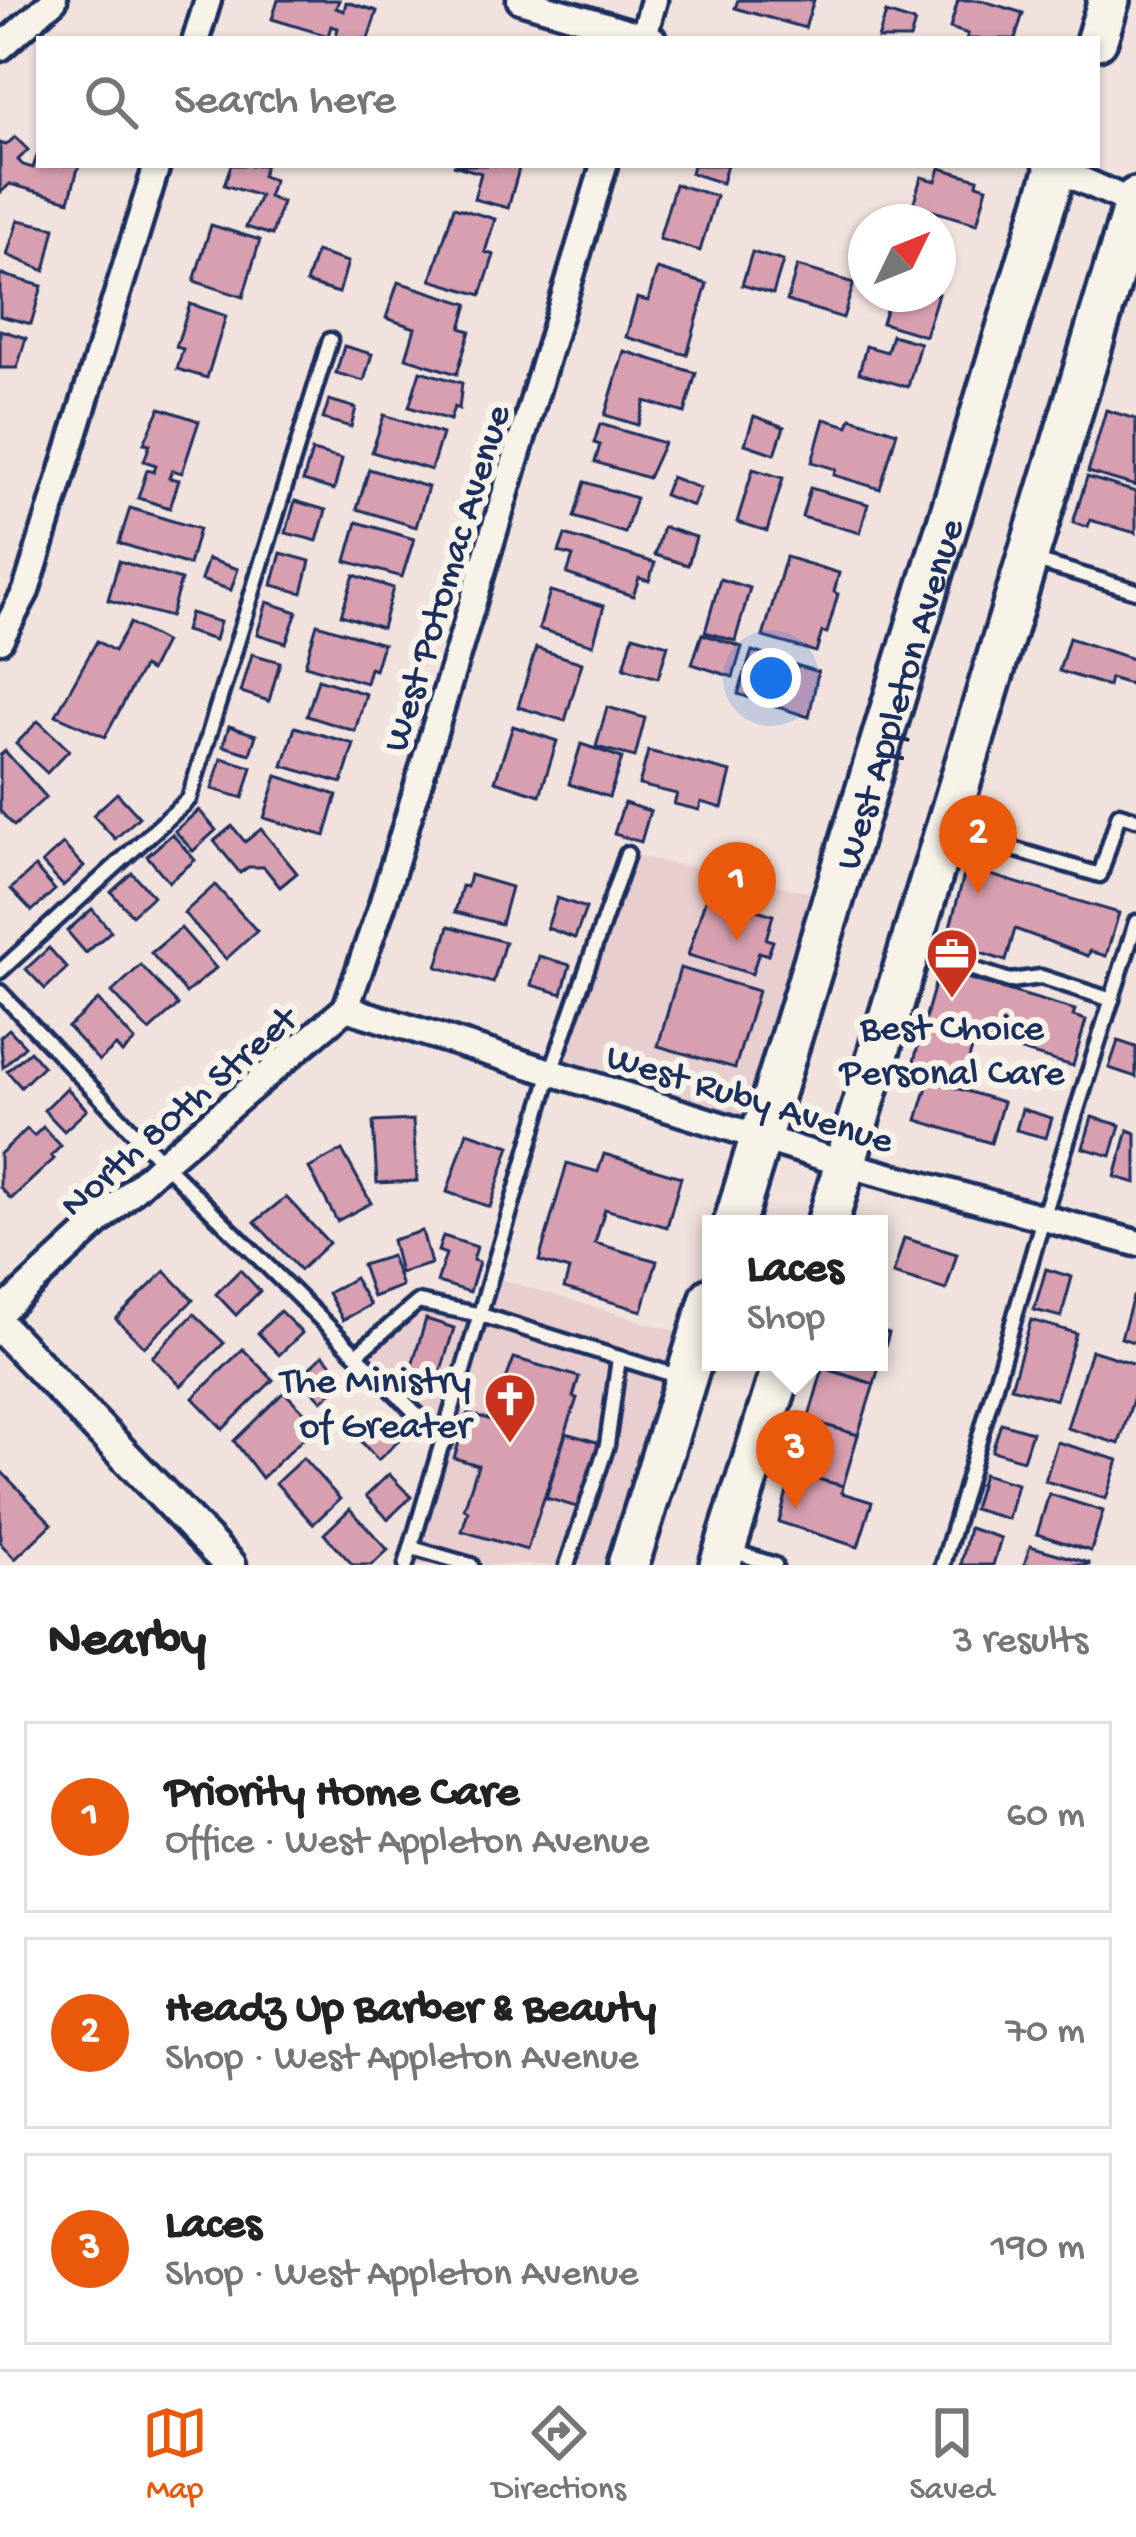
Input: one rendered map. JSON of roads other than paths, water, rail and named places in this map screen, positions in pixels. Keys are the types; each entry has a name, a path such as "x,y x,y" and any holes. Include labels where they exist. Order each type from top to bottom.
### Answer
{"main road":[{"path":"1097,36 1109,0"},
{"name":"West Appleton Avenue","path":"737,1215 1052,168"},
{"path":"830,1215 1136,202"},
{"path":"628,1565 702,1327"},
{"path":"723,1557 781,1371"}],"street":[{"path":"0,48 54,0"},
{"path":"197,36 208,0"},
{"path":"520,0 639,36"},
{"path":"646,36 654,0"},
{"path":"0,640 26,590 156,168"},
{"name":"West Potomac Avenue","path":"346,1008 382,905 603,168"},
{"path":"1058,168 1136,202"},
{"name":"West Ruby Avenue","path":"346,1008 845,1164 1136,1243"},
{"name":"North 80th Street","path":"0,1313 163,1163 346,1008"},
{"path":"0,1326 230,1565"}],"lane":[{"path":"0,971 189,799 331,340"},
{"path":"1026,558 1136,591"},
{"path":"946,829 1100,875 1119,814 1136,819"},
{"path":"406,1565 551,1072 627,854"},
{"path":"943,1565 1136,922"},
{"path":"910,949 1010,981 1041,977 1112,1000"},
{"path":"0,992 163,1163 445,1442"},
{"path":"357,1354 418,1302 482,1315 686,1379"},
{"path":"567,1565 607,1445 619,1358"},
{"path":"412,1548 471,1565"},
{"path":"723,1557 776,1565"}],"place":[{"name":"Headz Up Barber & Beauty","path":"978,894"},
{"name":"Priority Home Care","path":"737,941"},
{"name":"Best Choice Personal Care","path":"952,1000"},
{"name":"The Ministry of Greater","path":"510,1445"},
{"name":"Laces","path":"795,1509"}]}
